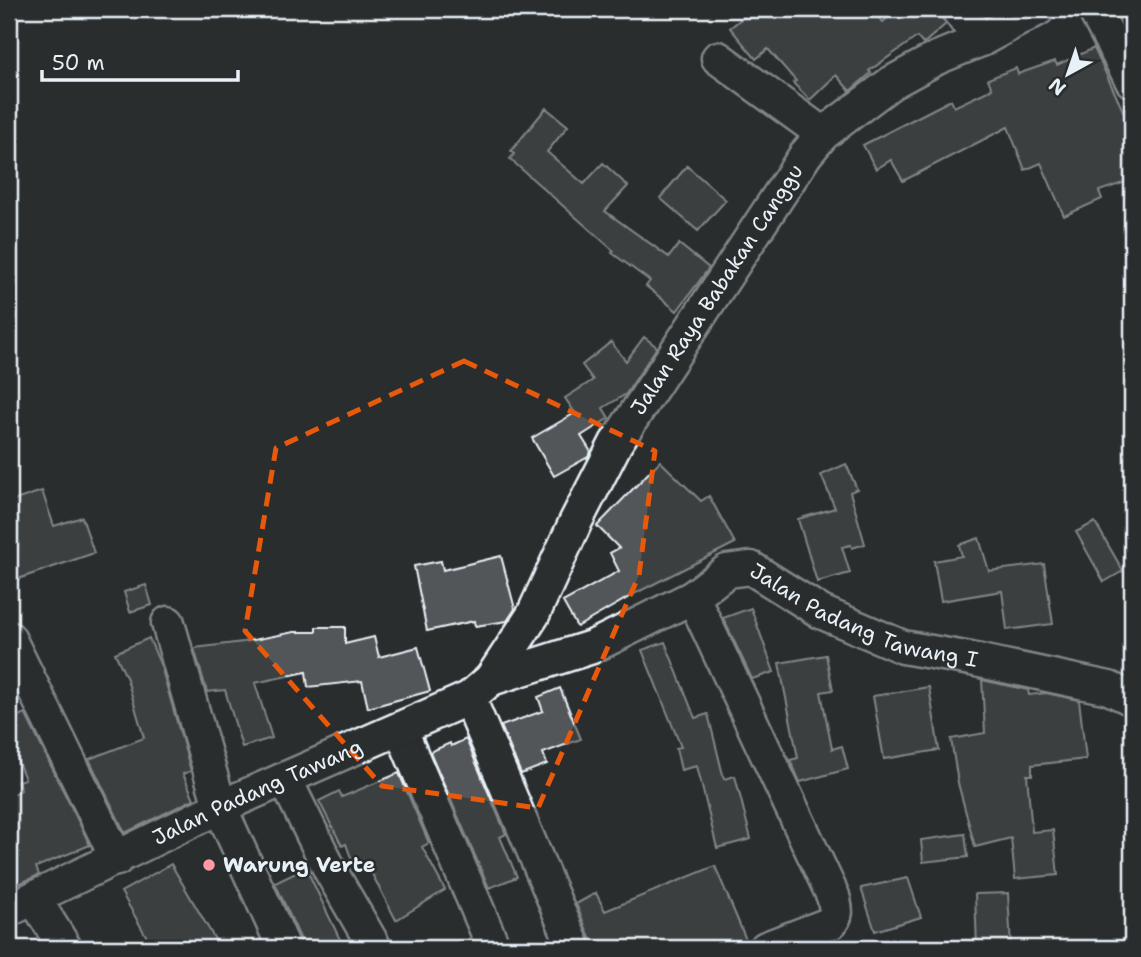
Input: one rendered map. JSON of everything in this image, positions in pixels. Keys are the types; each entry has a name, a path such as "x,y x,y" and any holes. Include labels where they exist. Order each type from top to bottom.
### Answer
{"street":[{"path":"957,9 981,40"},
{"name":"Jalan Raya Babakan Canggu","path":"486,682 533,615 615,443 806,153 823,134 891,83 1038,9"},
{"path":"1094,9 1132,81"},
{"path":"718,58 823,134"},
{"name":"Jalan Padang Tawang I","path":"486,682 592,647 693,597 727,570 751,569 821,612 903,647 1109,688 1132,699"},
{"path":"693,597 833,896 837,912 836,918 829,924 766,948"},
{"path":"168,623 220,807 284,948"},
{"path":"9,638 117,859"},
{"path":"486,682 573,945"},
{"name":"Jalan Padang Tawang","path":"21,904 220,807 401,730 486,682"},
{"path":"401,730 494,948"},
{"path":"285,779 330,870 375,948"},
{"path":"21,904 65,948"}],"highlighted area":[{"path":"464,361 655,451 639,575 538,808 382,786 245,631 276,448"}],"building":[{"path":"753,9 871,9 883,22 897,9 939,9 946,24 923,44 917,37 869,71 871,73 850,91 836,75 810,100 793,83 796,81 768,49 756,59 730,28"},
{"path":"1094,48 1132,130 1132,180 1099,191 1102,199 1064,216 1041,163 1025,170 1008,127 903,181 891,160 876,169 863,145 951,100 954,107 992,89 988,79 1016,68 1018,74 1055,61 1057,65"},
{"path":"546,108 568,126 547,152 584,184 603,163 628,186 605,211 669,257 679,244 709,268 677,311 646,286 650,281 612,253 614,251 510,159 514,154 511,151"},
{"path":"687,166 726,200 698,231 660,198"},
{"path":"644,337 657,347 626,394 603,408 609,418 581,436 591,452 588,457 554,476 532,438 575,413 565,398 593,380 582,365 611,342 626,361"},
{"path":"660,461 701,501 709,496 735,543 638,592 577,627 563,602 619,571 610,553 619,548 597,526"},
{"path":"846,464 857,489 850,492 865,544 852,548 851,545 842,547 850,573 817,582 798,519 835,508 821,475"},
{"path":"42,491 54,526 82,517 94,553 9,582 9,542 15,540 9,522 9,502"},
{"path":"1095,522 1123,571 1104,582 1076,532"},
{"path":"979,538 989,571 1044,564 1053,624 1007,630 1002,591 941,601 934,561 962,556 959,545"},
{"path":"501,556 515,609 507,621 475,626 474,621 427,631 414,566 441,561 443,570"},
{"path":"146,585 152,605 130,612 124,592"},
{"path":"751,608 774,672 752,679 723,618"},
{"path":"316,627 345,627 345,644 374,637 379,657 418,647 430,691 368,708 362,681 308,687 306,672 255,683 272,738 242,747 225,690 207,692 194,648 294,632 316,632"},
{"path":"149,638 161,666 191,771 183,774 194,799 125,833 89,759 144,738 127,679 115,653"},
{"path":"665,642 695,718 708,714 724,779 735,776 751,839 717,848 697,766 681,770 676,748 681,747 642,650"},
{"path":"826,655 833,690 821,692 832,749 842,746 848,769 800,782 790,760 798,758 779,663"},
{"path":"982,680 1028,690 1029,695 1046,693 1079,700 1086,759 1032,765 1032,775 1027,775 1032,832 1053,830 1058,875 1015,879 1011,838 975,847 958,783 951,739 985,733"},
{"path":"929,687 939,750 884,759 873,696"},
{"path":"560,688 581,739 543,753 547,764 521,774 501,726 543,711 538,697"},
{"path":"25,713 90,845 36,867 39,875 9,888 9,796 21,790 18,781 25,779 9,740 9,720"},
{"path":"466,739 506,834 500,837 517,877 489,888 430,752"},
{"path":"399,773 429,843 422,847 445,890 396,920 369,868 356,872 346,844 342,846 319,801 339,791 342,797"},
{"path":"965,834 968,857 923,862 921,840"},
{"path":"171,864 220,948 153,948 121,892"},
{"path":"715,866 747,942 733,948 591,948 590,938 576,904 596,893 605,911"},
{"path":"306,868 344,948 302,948 301,940 275,883"},
{"path":"908,878 921,917 875,931 861,888"},
{"path":"1008,893 1011,948 977,948 975,894"}],"place":[{"name":"Warung Verte","path":"209,865"}]}
